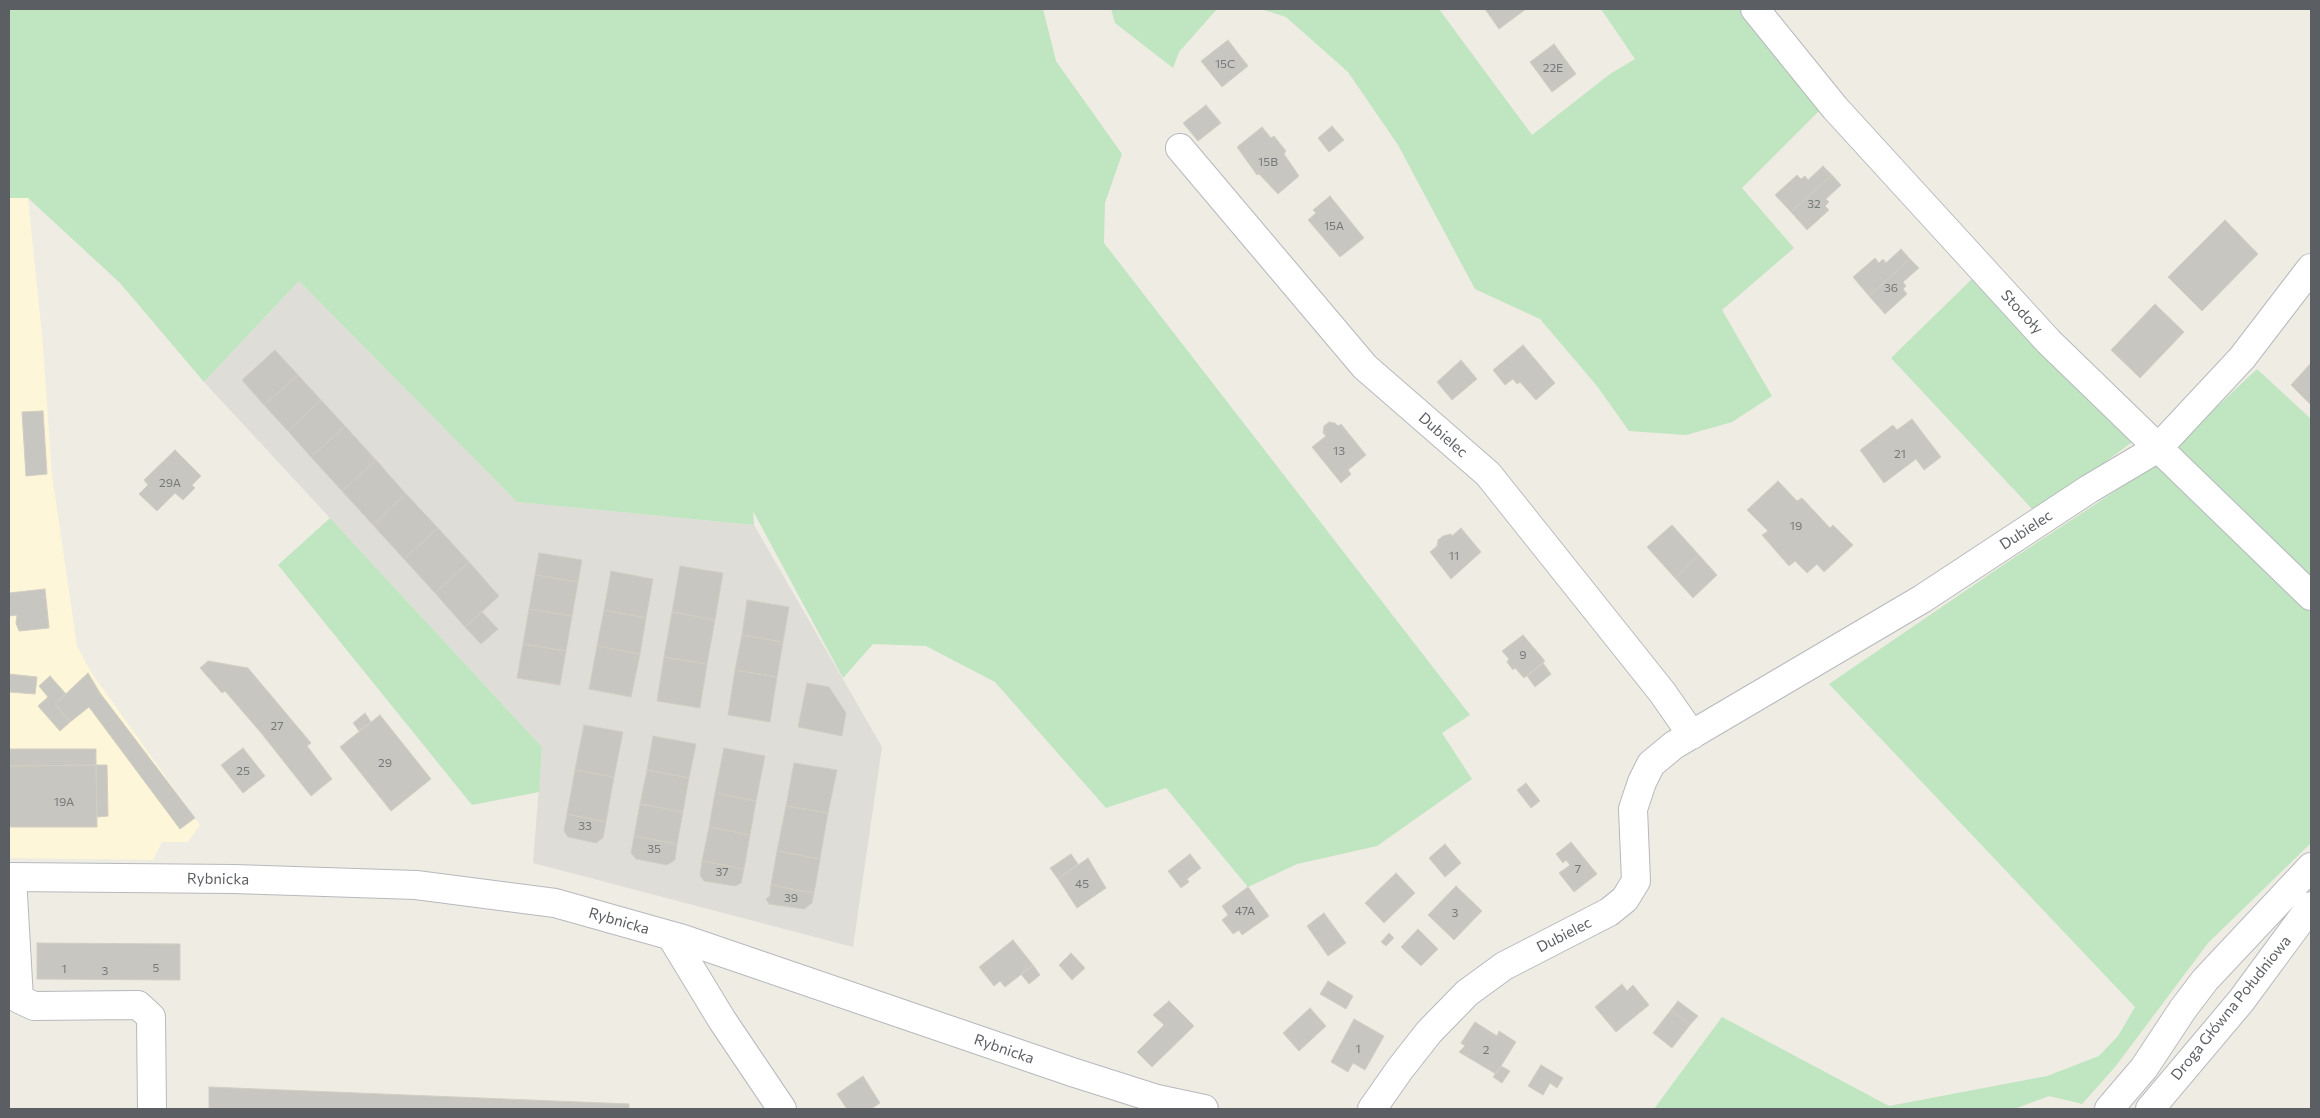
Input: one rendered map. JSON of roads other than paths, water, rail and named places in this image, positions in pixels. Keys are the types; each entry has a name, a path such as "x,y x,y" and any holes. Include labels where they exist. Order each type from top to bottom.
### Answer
{"street":[{"name":"Stodoły","path":"1755,9 1835,108 2049,342 2311,596"},
{"name":"Dubielec","path":"1180,148 1365,367 1488,474 1662,692 1692,735"},
{"name":"Dubielec","path":"1372,1109 1429,1032 1467,993 1504,966 1609,912 1625,899 1636,881 1633,809 1642,782 1652,764 1674,745 1922,598 2089,489 2158,448 2242,358 2311,268"},
{"path":"2109,1109 2144,1068 2177,1016 2205,980 2311,867"},
{"path":"10,877 19,999 34,1006 138,1005 150,1018 152,1109"},
{"name":"Rybnicka","path":"10,877 234,879 416,885 554,903 671,936 1157,1099 1204,1109"},
{"name":"Droga Główna Południowa","path":"2150,1109 2241,1001 2311,906"},
{"path":"671,936 722,1020 782,1109"}]}
